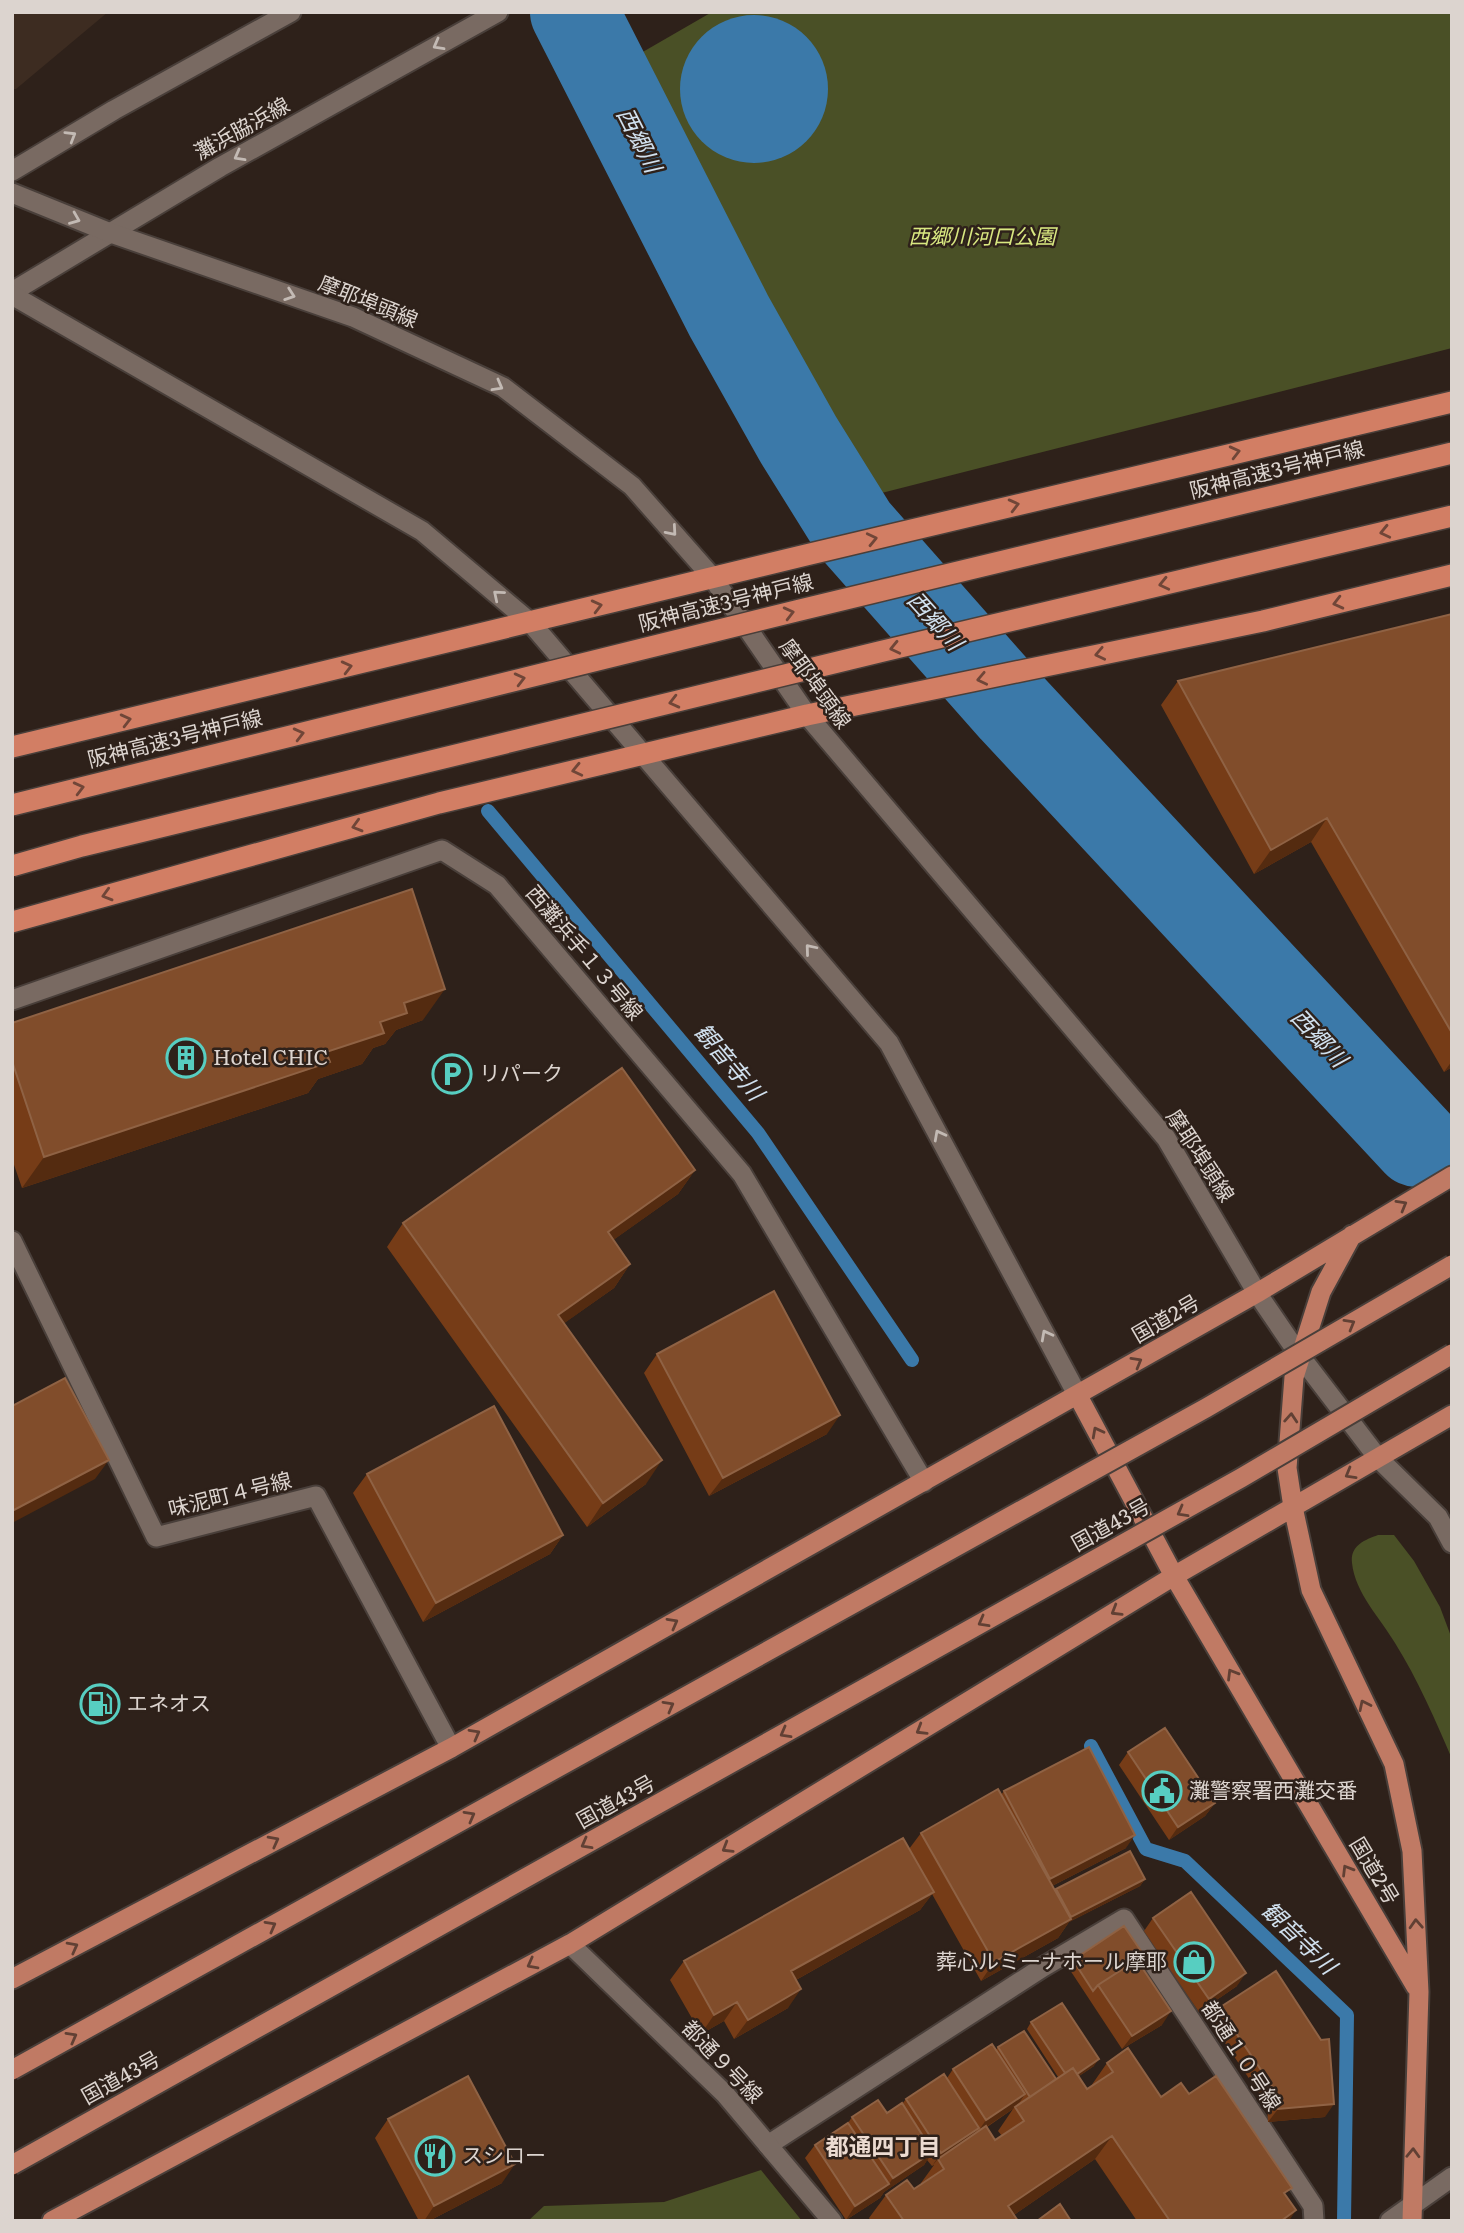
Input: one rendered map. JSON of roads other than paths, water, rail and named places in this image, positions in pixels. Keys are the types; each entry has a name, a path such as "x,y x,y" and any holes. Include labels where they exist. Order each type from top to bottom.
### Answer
{"highway":[{"path":"12,747 712,577 1452,402"},
{"name":"阪神高速3号神戸線","path":"12,804 1452,453"},
{"path":"12,866 82,846 838,662 1452,516"},
{"path":"12,922 439,803 807,715 1263,621 1452,575"},
{"name":"国道2号","path":"1419,1992 1174,1576 1078,1396 1452,1176"},
{"path":"1352,1234 1321,1292 1294,1377 1287,1468 1311,1590 1394,1764 1412,1851 1419,1992 1412,2212"},
{"path":"12,2070 1206,1408 1452,1265"},
{"name":"国道43号","path":"12,2165 1241,1478 1452,1354"},
{"path":"12,1979 451,1748 1078,1396"},
{"path":"52,2221 570,1944 1174,1576 1452,1415"}],"street":[{"path":"12,171 114,110 291,12"},
{"name":"灘浜脇浜線","path":"12,294 108,232 220,166 498,12"},
{"name":"摩耶埠頭線","path":"12,193 108,232 353,317 503,387 632,486 712,577 807,715 1166,1138 1257,1293 1300,1356 1378,1458 1438,1517 1452,1543"},
{"path":"12,294 422,531 531,623 889,1043 1078,1396"},
{"name":"西灘浜手１３号線","path":"12,1000 442,850 497,885 742,1174 925,1482"},
{"name":"味泥町４号線","path":"12,1241 156,1537 316,1496 451,1748"},
{"name":"都通１０号線","path":"768,2145 1043,1966 1124,1919 1313,2206 1314,2221"},
{"name":"都通９号線","path":"570,1944 724,2094 832,2221"},
{"path":"1390,2221 1412,2212 1452,2177"}],"water":[{"path":"754,15 782,21 806,37 822,61 828,89 822,117 806,141 782,157 754,163 726,157 702,141 686,117 680,89 686,61 702,37 726,21"}],"waterway":[{"name":"西郷川","path":"574,12 729,316 798,439 854,529 1013,709 1417,1143"},
{"name":"観音寺川","path":"488,811 758,1133 912,1360"},
{"name":"観音寺川","path":"1091,1746 1146,1849 1185,1861 1347,2015 1344,2221"}],"place":[{"name":"Hotel CHIC","path":"186,1058"},
{"name":"リパーク","path":"452,1074"},
{"name":"エネオス","path":"100,1704"},
{"name":"灘警察署西灘交番","path":"1162,1791"},
{"name":"葬心ルミーナホール摩耶","path":"1194,1962"},
{"name":"スシロー","path":"435,2156"}],"district":[{"name":"都通四丁目","path":"883,2147"}],"park label":[{"name":"西郷川河口公園","path":"982,237"}]}
